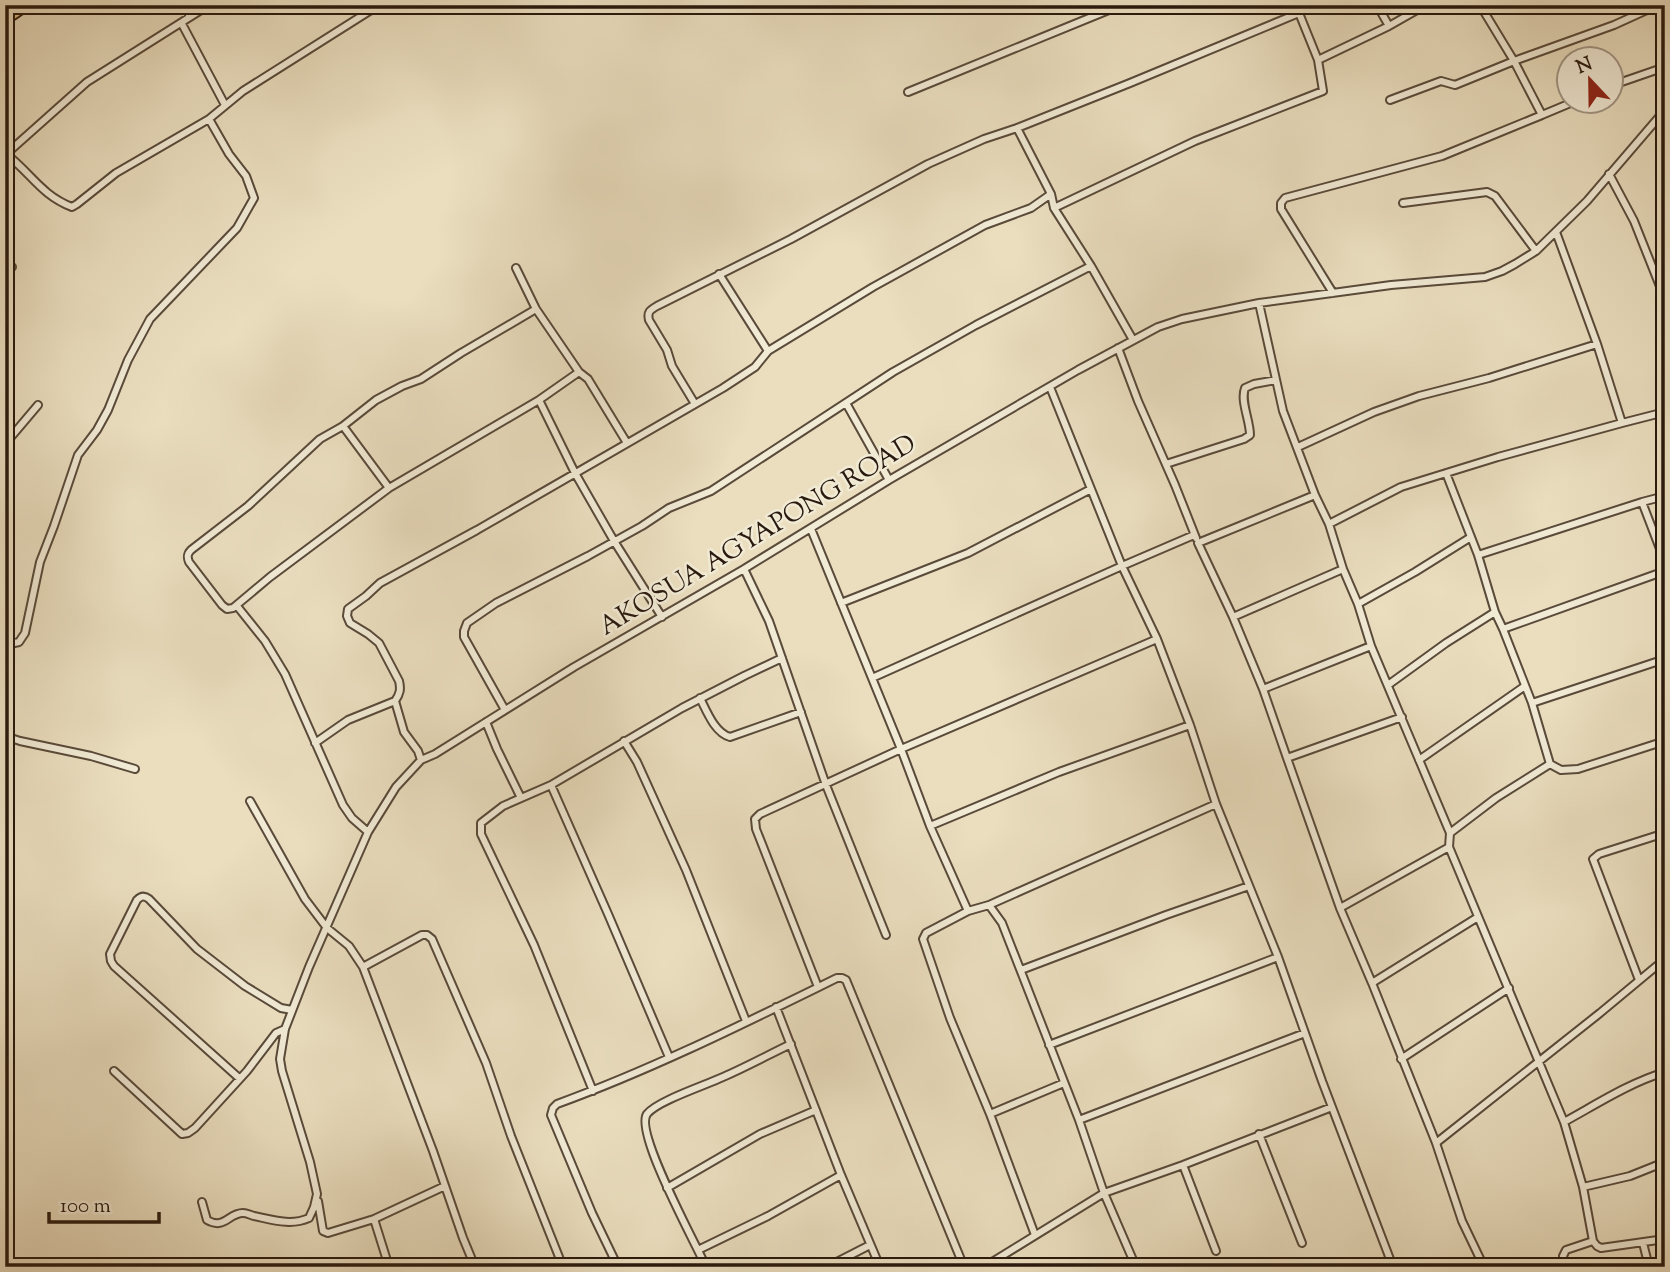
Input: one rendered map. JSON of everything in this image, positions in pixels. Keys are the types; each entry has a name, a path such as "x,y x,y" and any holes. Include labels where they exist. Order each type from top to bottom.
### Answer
{"highway":[{"path":"5,18 24,5"}],"street":[{"path":"185,5 190,17"},
{"path":"209,5 87,82 6,154 48,195 72,207 116,173 209,119 243,91 379,5"},
{"path":"908,92 1121,5"},
{"path":"1054,208 1195,141 1323,91 1318,60 1294,5"},
{"path":"1377,5 1389,26"},
{"path":"1318,60 1426,5"},
{"path":"1480,5 1514,61 1542,115"},
{"path":"1390,100 1441,80 1455,85 1614,25 1658,5"},
{"path":"695,404 649,320 649,310 791,239 928,164 1299,13"},
{"path":"182,24 225,105"},
{"path":"1624,81 1665,67"},
{"path":"1333,293 1281,209 1285,198 1442,156 1554,110"},
{"name":"AKOSUA AGYAPONG ROAD","path":"374,1219 328,1233 323,1231 310,1162 280,1059 285,1029 292,1010 368,832 396,787 421,760 889,480 1158,327 1182,319 1259,303 1391,285 1485,277 1502,271 1536,251 1556,232 1665,110"},
{"path":"5,645 19,642 25,632 40,562 78,456 108,410 128,360 150,319 237,228 254,198 246,176 229,154 209,119"},
{"path":"1017,128 1051,194 1054,208 1133,340"},
{"path":"1609,174 1634,221 1665,299"},
{"path":"1404,203 1487,192 1495,196 1536,251"},
{"path":"315,743 348,720 395,701 399,696 401,688 379,643 350,623 347,616 348,609 380,583 723,388 755,367 768,351 873,287 985,225 1031,208 1051,194"},
{"path":"1556,232 1597,344 1622,423"},
{"path":"5,260 12,267"},
{"path":"505,710 464,637 467,623 496,604 642,526 669,508 711,491 868,387 945,342 1091,266"},
{"path":"516,268 536,309 579,372 588,379 627,443"},
{"path":"719,274 768,351"},
{"path":"1259,303 1283,411 1329,524 1371,646 1450,833 1449,847 1564,1122 1583,1187 1593,1241 1601,1248 1665,1239"},
{"path":"536,309 421,379 376,400 343,426 320,439 248,506 187,554 189,562 222,605 227,608 237,606 270,577 389,488 539,400 579,372"},
{"path":"1298,447 1374,412 1419,396 1489,378 1597,344"},
{"path":"1118,348 1194,535 1263,689 1340,908 1436,1143 1462,1221 1484,1267"},
{"path":"1166,464 1250,435 1242,393 1245,388 1254,384 1276,380"},
{"path":"1050,387 1122,566 1157,639 1190,725 1216,804 1278,957 1393,1267"},
{"path":"539,400 575,473 662,617"},
{"path":"846,403 889,480"},
{"path":"5,444 38,405"},
{"path":"1329,524 1401,487 1498,457 1665,412"},
{"path":"343,426 389,488"},
{"path":"1446,473 1478,555 1495,612 1532,703 1550,764 1561,770 1578,769 1665,741"},
{"path":"841,603 968,553 1091,489"},
{"path":"1198,543 1315,495"},
{"path":"1478,555 1665,496"},
{"path":"1642,502 1665,562"},
{"path":"811,529 930,827 968,911"},
{"path":"872,678 1194,535"},
{"path":"1358,604 1471,537"},
{"path":"744,569 769,621 826,785 886,935"},
{"path":"1233,617 1343,569"},
{"path":"1503,629 1665,571"},
{"path":"237,606 265,641 285,674 343,806 368,832"},
{"path":"1388,685 1495,612"},
{"path":"818,987 756,830 755,819 760,814 901,749 1157,639"},
{"path":"1263,689 1371,646"},
{"path":"593,1091 534,945 481,834 481,823 503,806 551,785 700,698 782,658"},
{"path":"1532,703 1665,659"},
{"path":"1419,760 1525,686"},
{"path":"700,698 717,727 725,736 730,737 801,712"},
{"path":"395,701 404,732 418,751 421,760"},
{"path":"1287,758 1402,717"},
{"path":"486,722 521,798"},
{"path":"930,827 1059,772 1190,725"},
{"path":"5,736 135,769"},
{"path":"624,741 637,762 686,870 746,1021"},
{"path":"1450,833 1496,798 1550,764"},
{"path":"551,785 669,1057"},
{"path":"250,801 305,899 327,928 349,947 363,967 475,1267"},
{"path":"1035,1235 990,1114 950,1018 923,939 926,933 968,911 989,905 1216,804"},
{"path":"1639,980 1593,859 1598,854 1665,834"},
{"path":"1340,908 1449,847"},
{"path":"1021,970 1249,886"},
{"path":"239,1078 111,961 110,954 137,900 141,897 149,899 197,949 246,986 281,1008 292,1010"},
{"path":"989,905 1002,923 1021,970 1079,1120 1104,1194 1134,1266"},
{"path":"1372,983 1478,917"},
{"path":"363,967 422,935 432,939 486,1063 511,1136 563,1267"},
{"path":"1049,1045 1278,957"},
{"path":"1436,1143 1665,959"},
{"path":"618,1267 551,1115 557,1104 714,1038 837,978 842,978 846,980 964,1267"},
{"path":"1401,1059 1509,988"},
{"path":"776,1007 880,1267"},
{"path":"114,1072 182,1134 188,1133 257,1059 276,1033 285,1029"},
{"path":"1079,1120 1305,1033"},
{"path":"706,1267 667,1188 646,1130 647,1114 662,1103 726,1076 790,1044"},
{"path":"1564,1122 1665,1072"},
{"path":"990,1114 1064,1083"},
{"path":"984,1267 1104,1194 1332,1107"},
{"path":"667,1188 760,1134 816,1110"},
{"path":"1259,1134 1302,1243"},
{"path":"1583,1187 1630,1176 1665,1162"},
{"path":"1183,1165 1216,1251"},
{"path":"698,1250 768,1216 841,1175"},
{"path":"389,1267 374,1219 445,1186"},
{"path":"202,1202 207,1220 214,1224 242,1213 285,1223 309,1218 317,1194"},
{"path":"1565,1267 1563,1256 1566,1250 1593,1241"},
{"path":"1643,1243 1649,1267"},
{"path":"827,1267 870,1245"}]}
